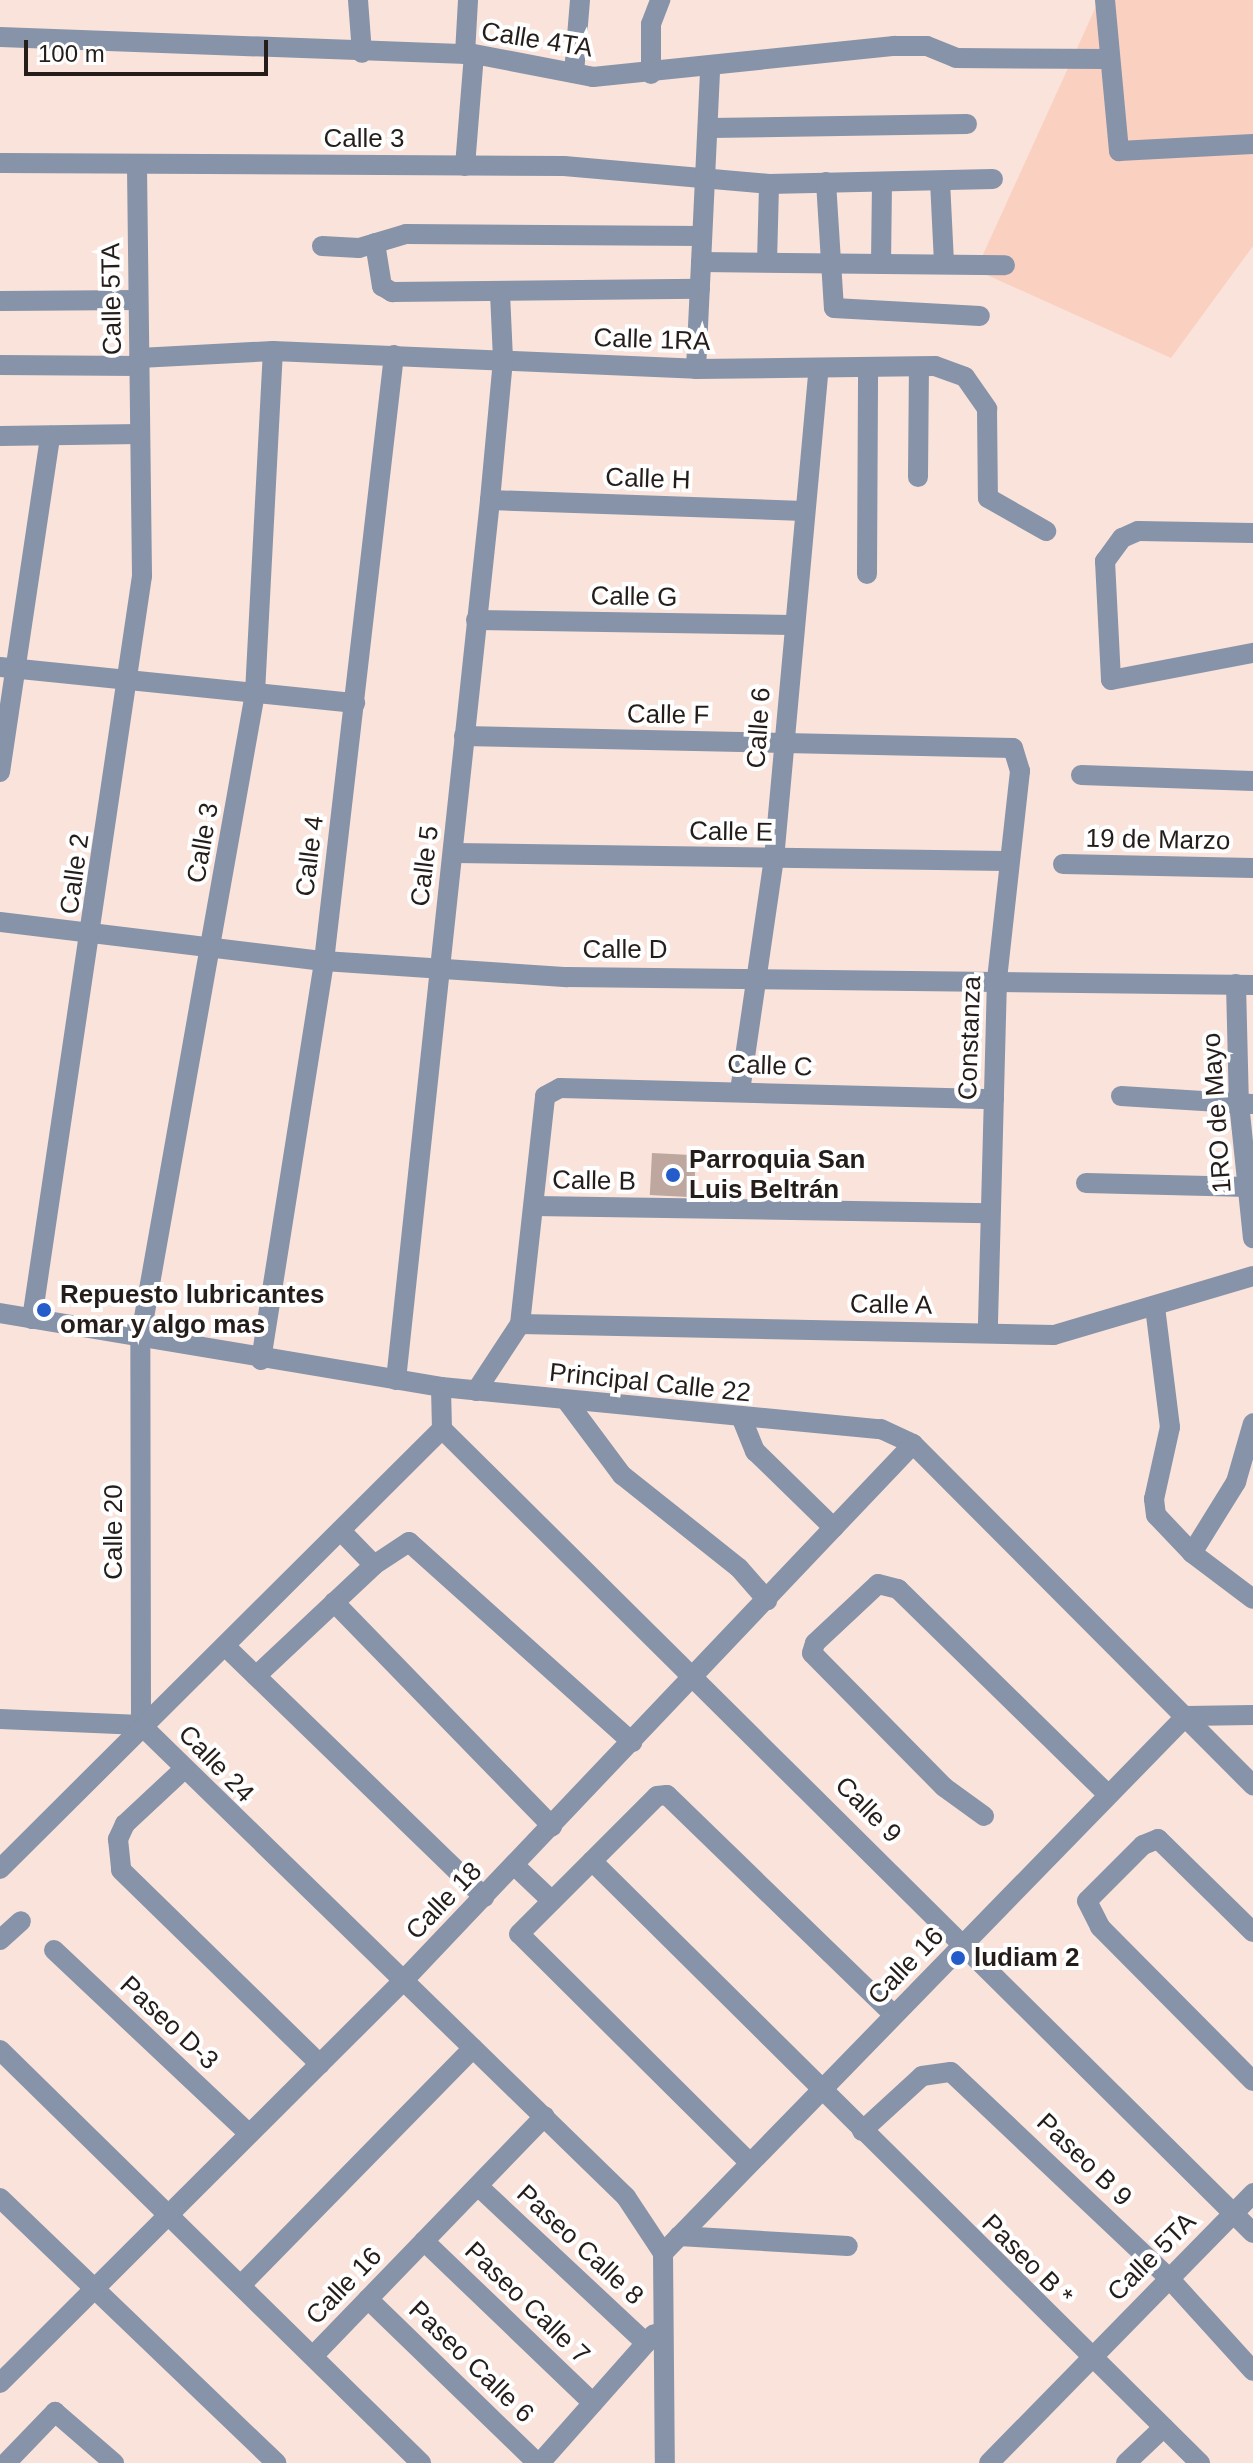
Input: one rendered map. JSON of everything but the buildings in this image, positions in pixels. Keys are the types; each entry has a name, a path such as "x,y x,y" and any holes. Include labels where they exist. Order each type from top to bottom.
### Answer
{"street":[{"path":"358,0 362,53"},
{"path":"465,166 468,0"},
{"path":"574,73 580,0"},
{"path":"651,74 651,24 660,0"},
{"path":"1105,0 1119,151 1253,144"},
{"name":"Calle 4TA","path":"0,37 362,53 469,54 574,73 651,74 780,54 894,46 927,46 956,58 1109,59"},
{"path":"696,369 704,181 710,128 710,67"},
{"path":"710,128 967,124"},
{"name":"Calle 3","path":"0,163 595,167 704,181 769,184 993,179"},
{"name":"Calle 5TA","path":"137,164 140,434"},
{"path":"940,181 944,264"},
{"path":"826,182 827,263 837,310 980,316"},
{"path":"881,264 882,182"},
{"path":"767,262 769,184"},
{"path":"322,246 375,243 406,234 702,236"},
{"path":"375,243 386,291 500,294 700,289"},
{"path":"701,262 1005,265"},
{"name":"Calle 5","path":"396,1380 438,968 455,853 464,736 490,500 503,359 500,294"},
{"path":"0,301 138,300"},
{"name":"Calle 3","path":"140,1340 255,693 273,351"},
{"name":"Calle 1RA","path":"0,365 139,362 273,351 696,369 950,369 978,392 987,409 988,498 1046,531"},
{"name":"Calle 4","path":"261,1360 324,961 394,355"},
{"path":"918,477 919,367"},
{"name":"Calle 6","path":"740,1091 774,859 785,743 791,625 819,368"},
{"path":"867,574 868,368"},
{"path":"0,436 140,434"},
{"name":"Calle 2","path":"32,1319 93,936 142,576 140,434"},
{"path":"0,772 8,668 50,436"},
{"name":"Calle H","path":"490,500 804,511"},
{"path":"1253,533 1169,529 1122,538 1105,561 1108,676 1154,675 1219,655 1253,653"},
{"name":"Calle G","path":"476,620 791,625"},
{"path":"8,668 355,703"},
{"name":"Calle F","path":"464,736 1013,748"},
{"name":"Constanza","path":"988,1333 997,979 1006,861 1020,771 1013,748"},
{"path":"1081,775 1253,781"},
{"name":"Calle E","path":"455,853 1006,861"},
{"name":"19 de Marzo","path":"1063,864 1253,868"},
{"name":"Calle D","path":"0,922 210,950 567,977 759,975 1245,985"},
{"name":"1RO de Mayo","path":"1245,985 1248,1187 1253,1238"},
{"name":"Calle C","path":"534,1206 545,1096 560,1088 994,1099"},
{"path":"1121,1096 1246,1104"},
{"path":"1086,1183 1248,1187"},
{"path":"476,1391 520,1324 534,1206"},
{"name":"Calle B","path":"534,1206 990,1213"},
{"name":"Calle A","path":"520,1324 1054,1335 1253,1276"},
{"path":"1155,1307 1170,1427 1154,1508 1192,1553 1250,1592"},
{"name":"Principal Calle 22","path":"0,1313 140,1340 441,1387 742,1419 881,1429 913,1444 1253,1785"},
{"name":"Calle 20","path":"140,1340 141,1725"},
{"path":"0,1869 141,1725 225,1646 442,1429 441,1387"},
{"path":"566,1400 622,1475 739,1568 767,1600"},
{"path":"742,1419 755,1451 834,1528"},
{"path":"1192,1553 1236,1482 1253,1423"},
{"name":"Calle 9","path":"442,1429 965,1943 1253,2233"},
{"name":"Calle 18","path":"0,2383 402,1982 913,1444"},
{"path":"341,1531 374,1565"},
{"path":"256,1676 374,1565 413,1542 632,1742"},
{"path":"984,1816 944,1787 812,1653 815,1643 878,1584 898,1589 1108,1795"},
{"path":"334,1602 552,1826"},
{"path":"225,1646 484,1897"},
{"path":"1186,1716 1253,1715"},
{"name":"Calle 16","path":"663,2253 1186,1716"},
{"name":"Calle 24","path":"0,1719 141,1725 355,1939 545,2116 626,2197 663,2253"},
{"path":"184,1769 125,1824 118,1839 121,1870 320,2064"},
{"path":"750,2163 519,1938 552,1901 657,1796 667,1795 894,2015"},
{"path":"1253,1932 1158,1839 1143,1845 1087,1901 1100,1927 1253,2081"},
{"name":"Paseo B *","path":"592,1861 819,2092 862,2131 1088,2358 1200,2463"},
{"path":"514,1865 552,1901"},
{"path":"0,1940 21,1921"},
{"name":"Paseo D-3","path":"54,1950 249,2134"},
{"path":"242,2284 473,2048"},
{"path":"0,2050 171,2213 421,2463"},
{"name":"Paseo B 9","path":"862,2131 922,2076 951,2072 1167,2276 1253,2371"},
{"name":"Calle 16","path":"314,2355 545,2116"},
{"name":"Paseo Calle 8","path":"478,2186 646,2343"},
{"name":"Calle 5TA","path":"989,2463 1167,2276 1253,2193"},
{"path":"0,2198 276,2463"},
{"path":"679,2236 848,2246"},
{"name":"Paseo Calle 7","path":"424,2241 593,2403"},
{"path":"663,2253 667,2319 665,2463"},
{"name":"Paseo Calle 6","path":"368,2299 538,2463"},
{"path":"538,2463 667,2319"},
{"path":"6,2463 55,2412 114,2463"},
{"path":"1126,2463 1164,2427"}],"shaded area":[{"path":"1099,0 1253,0 1253,246 1171,358 976,270"}],"place":[{"name":"Parroquia San Luis Beltrán","path":"673,1175"},
{"name":"Repuesto lubricantes omar y algo mas","path":"44,1310"},
{"name":"ludiam 2","path":"958,1958"}]}
